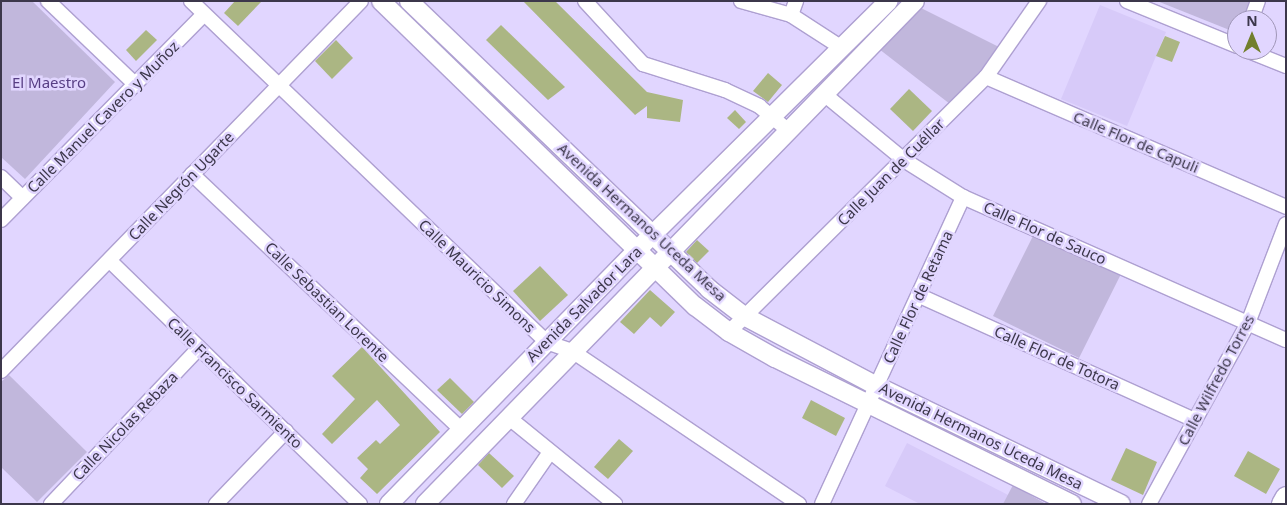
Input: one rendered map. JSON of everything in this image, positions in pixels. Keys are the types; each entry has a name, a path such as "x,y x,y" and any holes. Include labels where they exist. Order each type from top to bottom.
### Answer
{"main road":[{"path":"1282,504 1286,497"}],"street":[{"path":"48,1 135,84"},
{"name":"Calle Mauricio Simons","path":"191,1 280,84 546,342 572,351 799,504"},
{"name":"Calle Negrón Ugarte","path":"1,371 361,1"},
{"name":"Avenida Hermanos Uceda Mesa","path":"380,1 695,306 729,332 868,404 1072,504"},
{"name":"Avenida Hermanos Uceda Mesa","path":"409,1 670,251 744,316 877,386 1121,504"},
{"path":"585,1 643,64 726,90 759,106 786,129"},
{"path":"742,1 791,15 842,48"},
{"path":"791,15 796,1"},
{"name":"Avenida Salvador Lara","path":"389,504 637,250 889,1"},
{"name":"Avenida Salvador Lara","path":"425,504 786,129 824,94 915,1"},
{"name":"Calle Juan de Cuéllar","path":"729,332 986,77 1039,1"},
{"path":"1127,1 1146,5 1227,41"},
{"name":"Calle Manuel Cavero y Muñoz","path":"1,220 204,14"},
{"path":"1271,60 1286,66"},
{"name":"Calle Flor de Capuli","path":"986,77 1286,207"},
{"name":"Calle Flor de Sauco","path":"824,94 904,160 963,198 1286,340"},
{"path":"525,142 540,127"},
{"name":"Calle Sebastian Lorente","path":"192,174 462,430"},
{"path":"1,176 23,198"},
{"name":"Calle Flor de Retama","path":"822,504 920,296 963,198"},
{"name":"Calle Wilfredo Torres","path":"1149,504 1248,323 1286,224"},
{"name":"Calle Francisco Sarmiento","path":"110,261 360,504"},
{"name":"Calle Flor de Totora","path":"920,296 1195,420"},
{"name":"Calle Nicolas Rebaza","path":"51,504 199,348"},
{"path":"508,417 615,504"},
{"path":"216,504 286,431"},
{"path":"514,504 550,452"}],"shaded area":[{"path":"1100,5 1166,32 1127,126 1061,99"},
{"path":"907,443 1010,496 1005,504 920,504 885,486"}],"green space":[{"name":"El Maestro","path":"1,1 32,1 115,82 25,179 1,157"},
{"path":"1157,1 1253,1 1249,10 1227,10 1227,29"},
{"path":"919,7 1001,48 950,104 879,49"},
{"path":"1035,232 1121,274 1079,358 993,316"},
{"path":"9,375 87,452 37,502 1,467 1,382"},
{"path":"1013,485 1046,504 1003,504"}],"building":[{"path":"235,1 262,1 238,26 224,13"},
{"path":"523,1 555,1 647,92 683,100 680,122 647,118 647,106 635,115"},
{"path":"501,25 565,87 548,100 486,40"},
{"path":"146,30 157,40 136,61 126,50"},
{"path":"1165,36 1180,42 1172,62 1156,56"},
{"path":"336,40 353,58 332,79 315,61"},
{"path":"768,73 782,85 768,102 753,91"},
{"path":"909,89 932,111 913,131 890,109"},
{"path":"735,110 746,122 739,129 727,118"},
{"path":"697,240 709,251 697,263 686,252"},
{"path":"540,266 568,295 540,321 513,291"},
{"path":"650,290 675,312 661,327 650,317 634,334 620,322"},
{"path":"362,347 440,432 377,494 360,478 368,469 357,458 376,440 380,444 400,425 377,400 332,444 322,434 355,399 332,376"},
{"path":"450,378 474,402 462,414 437,390"},
{"path":"811,400 845,418 836,436 802,418"},
{"path":"619,439 633,451 608,479 594,467"},
{"path":"1126,448 1157,462 1143,495 1111,480"},
{"path":"1248,451 1280,469 1266,494 1234,476"},
{"path":"489,453 514,476 502,488 478,465"}]}
